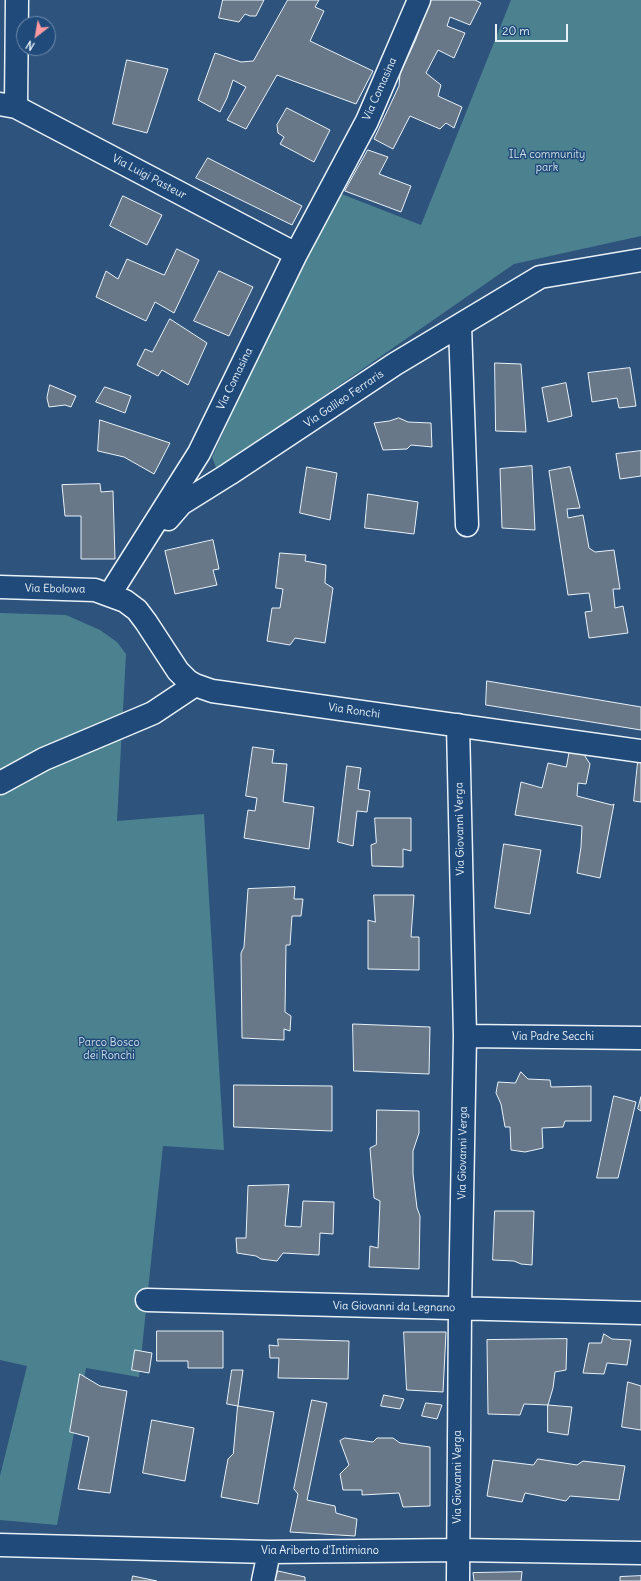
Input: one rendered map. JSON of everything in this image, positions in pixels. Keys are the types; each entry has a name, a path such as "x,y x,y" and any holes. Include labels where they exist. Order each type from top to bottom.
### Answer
{"street":[{"path":"8,106 17,0"},
{"name":"Via Comasina","path":"110,594 199,453 296,254 367,121 419,0"},
{"name":"Via Luigi Pasteur","path":"8,106 296,254"},
{"name":"Via Galileo Ferraris","path":"110,594 180,504 229,474 395,364 540,277 641,260"},
{"path":"460,326 467,525"},
{"name":"Via Ebolowa","path":"0,587 95,590 110,594"},
{"name":"Via Ronchi","path":"110,594 125,601 137,610 178,671 188,681 212,691 641,752"},
{"path":"0,782 44,759 153,713 195,685"},
{"name":"Via Giovanni Verga","path":"458,725 465,1036 460,1308 458,1581"},
{"name":"Via Padre Secchi","path":"465,1036 641,1038"},
{"name":"Via Giovanni da Legnano","path":"147,1300 641,1314"},
{"name":"Via Ariberto d'Intimiano","path":"0,1545 269,1552 458,1550 641,1553"},
{"path":"263,1581 269,1552"}],"green space":[{"name":"ILA community park","path":"511,0 641,0 641,236 514,264 217,470 212,457 295,276 339,193 421,225"},
{"name":"Parco Bosco dei Ronchi","path":"0,613 66,615 100,630 117,642 126,654 117,821 204,814 224,1150 163,1146 139,1377 86,1368 57,1525 0,1520 0,1476 27,1366 0,1360"}],"building":[{"path":"223,0 264,0 256,16 245,14 239,22 219,18"},
{"path":"288,0 319,0 315,7 324,11 310,41 373,71 356,104 277,75 246,129 227,120 246,87 233,80 227,98 220,112 198,100 215,53 241,62 253,61"},
{"path":"430,0 475,0 481,3 470,25 450,17 447,26 465,33 454,58 438,50 426,73 441,85 438,96 462,107 454,128 446,123 440,129 410,116 393,149 374,139 399,86 400,74 416,39"},
{"path":"127,60 168,69 147,133 113,124"},
{"path":"287,108 330,130 314,162 280,144 284,137 278,133 277,125"},
{"path":"368,150 388,157 379,174 411,186 401,212 345,191"},
{"path":"208,158 302,206 292,225 196,178"},
{"path":"123,196 162,215 147,245 110,226"},
{"path":"177,249 199,260 174,313 155,302 146,321 96,297 106,271 118,279 127,259 164,275"},
{"path":"219,271 253,287 229,336 194,321"},
{"path":"170,319 207,343 188,385 162,370 158,376 137,365 145,349 152,352"},
{"path":"495,363 521,364 526,432 496,431"},
{"path":"630,368 636,406 619,408 617,398 592,402 588,373"},
{"path":"566,383 572,416 548,422 542,388"},
{"path":"50,385 76,396 71,407 65,405 49,407 47,398"},
{"path":"105,387 131,396 125,413 96,402"},
{"path":"399,418 408,422 431,423 432,447 411,445 407,449 383,450 374,423"},
{"path":"100,420 170,443 154,474 124,457 98,451"},
{"path":"641,451 641,476 620,479 616,454"},
{"path":"532,466 535,530 502,528 500,469"},
{"path":"307,467 337,473 330,520 300,513"},
{"path":"570,467 580,508 567,509 568,518 583,515 589,548 595,552 614,550 620,589 613,589 615,608 623,606 628,633 589,638 585,612 592,611 589,593 568,595 549,471"},
{"path":"100,484 101,492 113,491 115,559 81,559 81,516 65,516 62,485"},
{"path":"368,494 418,502 414,534 365,528"},
{"path":"213,540 219,569 213,570 217,585 175,594 165,551"},
{"path":"280,553 306,555 305,561 326,565 325,583 333,588 325,643 295,638 290,645 267,641 272,608 280,608 283,589 276,588"},
{"path":"487,681 641,707 641,730 486,705"},
{"path":"253,747 274,750 272,763 287,764 283,802 314,807 309,849 244,838 248,810 255,811 257,798 246,796"},
{"path":"570,749 583,753 590,764 586,784 578,783 577,796 612,805 614,804 600,878 577,873 581,847 582,826 515,815 521,782 542,788 548,763 566,767"},
{"path":"638,762 641,762 641,802 634,801"},
{"path":"347,766 361,768 358,789 370,791 367,812 357,811 353,846 338,842"},
{"path":"375,818 411,818 411,851 403,849 403,867 372,866 371,845 376,843"},
{"path":"504,844 541,850 530,914 495,908"},
{"path":"295,887 294,899 303,899 301,916 292,916 290,945 286,945 285,1012 291,1016 290,1031 284,1029 284,1040 242,1038 241,953 244,947 248,889"},
{"path":"374,895 414,895 411,937 419,937 419,970 368,969 368,920 375,922"},
{"path":"353,1024 430,1027 429,1074 354,1071"},
{"path":"521,1072 528,1079 550,1080 551,1087 591,1086 591,1121 565,1121 563,1127 542,1128 543,1148 525,1152 511,1150 510,1127 505,1127 501,1104 496,1093 498,1082 515,1083"},
{"path":"234,1085 332,1086 332,1131 234,1127"},
{"path":"614,1096 636,1102 618,1178 597,1178"},
{"path":"641,1097 641,1111 638,1109"},
{"path":"377,1110 419,1111 419,1133 413,1151 413,1174 417,1208 420,1216 419,1269 369,1267 370,1246 378,1248 380,1201 374,1198 370,1148 376,1145"},
{"path":"289,1185 285,1226 301,1227 303,1201 334,1202 333,1234 320,1233 319,1255 283,1253 277,1261 237,1253 236,1238 246,1238 248,1186"},
{"path":"495,1211 534,1211 532,1265 521,1264 514,1261 493,1260"},
{"path":"157,1331 223,1331 223,1368 188,1368 188,1361 157,1361"},
{"path":"404,1332 446,1332 443,1392 407,1390"},
{"path":"604,1334 612,1339 631,1340 627,1365 607,1363 604,1374 583,1373 589,1343 601,1343"},
{"path":"278,1339 349,1341 348,1379 278,1378 279,1358 270,1358 269,1345 278,1346"},
{"path":"567,1339 566,1370 555,1372 553,1388 548,1405 524,1404 520,1415 488,1414 487,1340"},
{"path":"135,1350 152,1353 149,1373 132,1370"},
{"path":"232,1370 243,1370 238,1406 227,1404"},
{"path":"80,1374 100,1386 127,1391 110,1493 78,1489 89,1437 70,1432"},
{"path":"628,1382 641,1386 641,1430 622,1427"},
{"path":"384,1395 404,1399 400,1409 381,1406"},
{"path":"312,1400 327,1403 307,1500 335,1506 336,1513 357,1519 355,1536 290,1532 298,1494 294,1489"},
{"path":"426,1403 442,1405 437,1419 422,1416"},
{"path":"548,1405 572,1407 568,1435 548,1432"},
{"path":"238,1406 274,1412 258,1504 221,1497 228,1459 233,1454"},
{"path":"152,1420 194,1428 185,1481 143,1473"},
{"path":"345,1438 373,1442 377,1438 393,1438 400,1443 430,1447 430,1506 403,1507 399,1493 362,1495 362,1490 343,1490 340,1474 349,1465 340,1441"},
{"path":"538,1459 577,1465 583,1461 625,1466 619,1500 570,1496 566,1501 525,1493 522,1502 487,1496 493,1460 533,1465"},
{"path":"278,1571 305,1577 305,1581 275,1581"},
{"path":"522,1572 521,1581 474,1581 473,1573"},
{"path":"133,1576 157,1581 132,1581"},
{"path":"641,1576 641,1581 620,1581 620,1577"}]}
